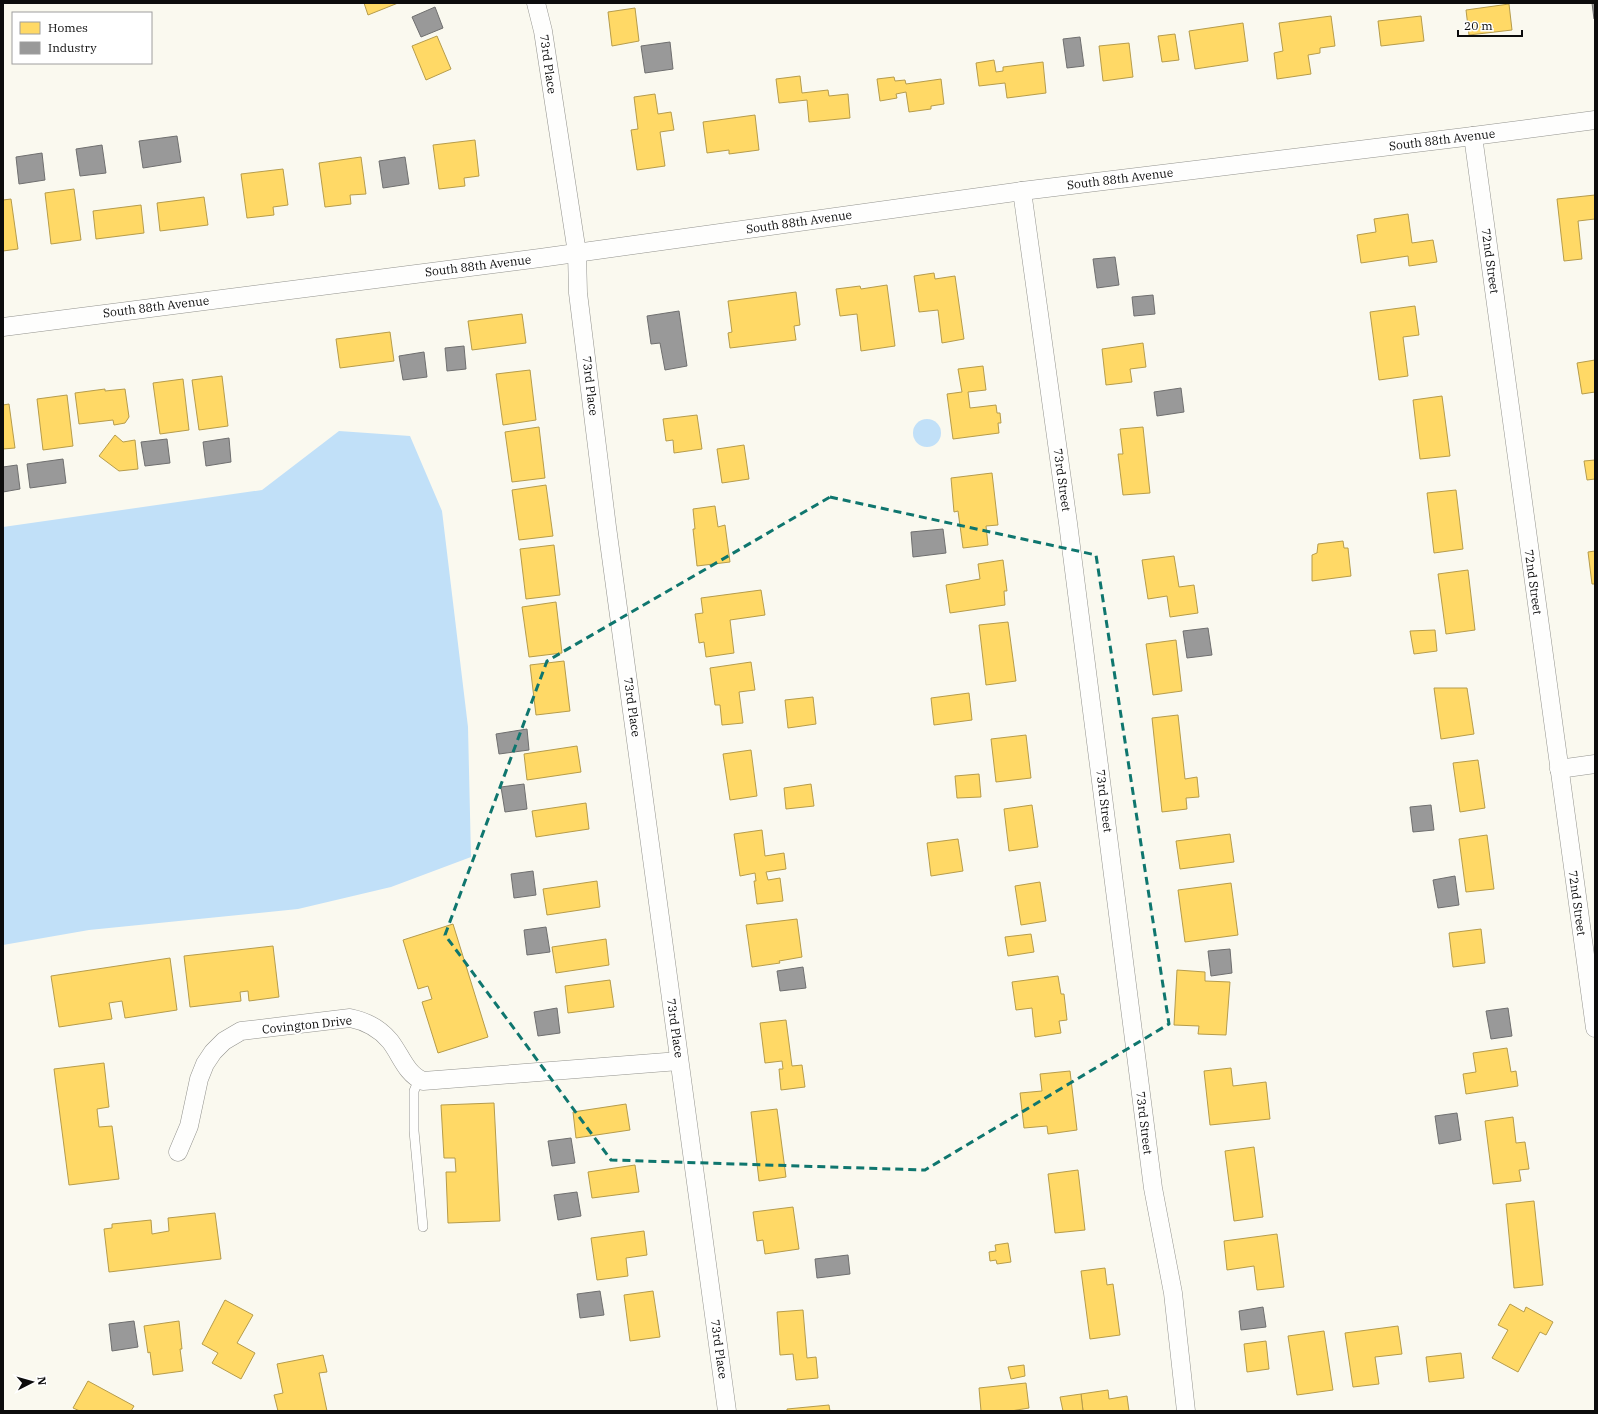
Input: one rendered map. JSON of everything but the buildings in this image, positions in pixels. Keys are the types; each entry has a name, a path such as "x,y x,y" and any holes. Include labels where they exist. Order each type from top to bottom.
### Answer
{"street":[{"name":"73rd Place","path":"536,3 543,31 577,253 578,293 601,480 727,1411"},
{"name":"South 88th Avenue","path":"3,328 577,253 1022,191 1595,120"},
{"name":"72nd Street","path":"1473,136 1595,1028"},
{"name":"73rd Street","path":"1022,191 1068,522 1153,1188 1173,1293 1186,1411"},
{"path":"1559,769 1595,764"},
{"name":"Covington Drive","path":"178,1152 189,1126 199,1079 205,1064 213,1052 224,1041 240,1031 350,1018 358,1020 382,1033 390,1041 412,1075 419,1079"},
{"path":"419,1079 433,1081 680,1061"}],"lane":[{"path":"419,1079 414,1091 414,1131 423,1227"}],"highlighted area":[{"path":"830,497 1096,555 1169,1024 925,1170 611,1160 445,935 547,661"}],"water":[{"path":"927,419 937,423 941,433 937,443 927,447 917,443 913,433 917,423"},
{"path":"339,431 410,436 442,511 468,727 471,857 391,887 298,909 89,930 3,945 3,527 262,490"}]}
